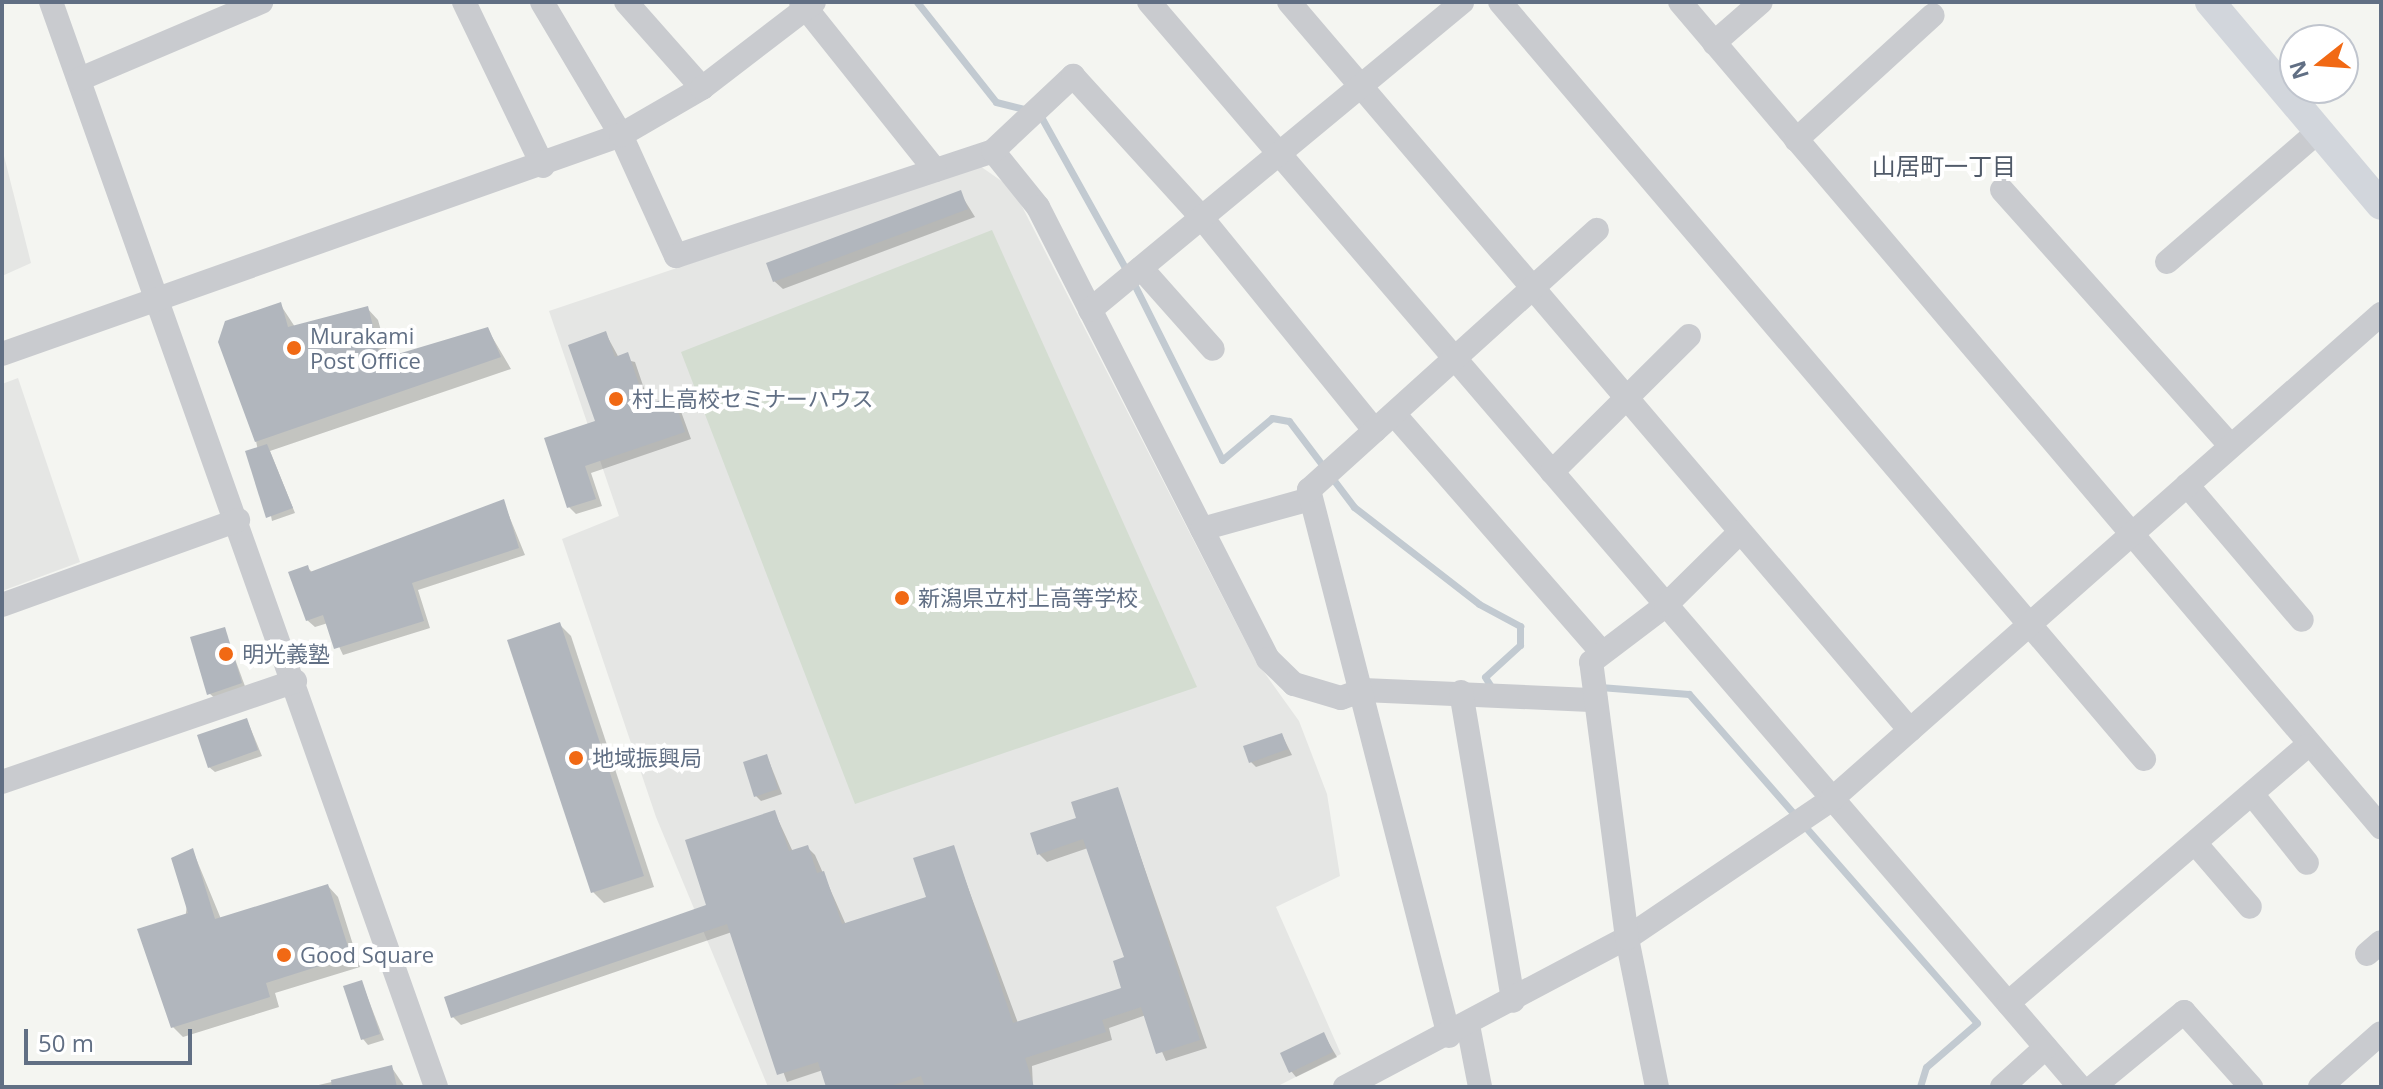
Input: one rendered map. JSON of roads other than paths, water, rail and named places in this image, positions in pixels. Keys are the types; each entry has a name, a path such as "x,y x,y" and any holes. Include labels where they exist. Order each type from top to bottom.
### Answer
{"main road":[{"path":"2210,2 2319,131 2376,190"}],"street":[{"path":"51,2 160,300 436,1087"},
{"path":"80,79 261,2"},
{"path":"464,2 543,166"},
{"path":"542,2 621,135 676,256 993,151 1073,76 1202,218 1375,431"},
{"path":"626,2 702,88"},
{"path":"1149,2 2080,1087"},
{"path":"1289,2 1910,730"},
{"path":"1090,310 1462,2"},
{"path":"1500,2 2144,759"},
{"path":"1680,2 2307,746 2381,827"},
{"path":"1714,43 1761,2"},
{"path":"2,354 543,166 621,135 702,88 807,4 935,170"},
{"path":"1796,140 1933,15"},
{"path":"2167,262 2319,131"},
{"path":"993,151 1038,207 1268,659 1294,684 1322,694 1363,690 1461,692 1596,700"},
{"path":"2002,190 2231,446"},
{"path":"1480,1087 1458,1030 1309,490 1597,230"},
{"path":"1141,268 1213,349"},
{"path":"1345,1087 1391,1077 1458,1030 1627,938 1832,799 2381,314"},
{"path":"1552,472 1689,336"},
{"path":"1394,414 1601,651"},
{"path":"2187,485 2302,620"},
{"path":"1202,529 1310,499"},
{"path":"2,605 238,520"},
{"path":"1657,1087 1627,938 1591,662 1601,651 1666,605 1740,532"},
{"path":"2,782 295,681"},
{"path":"1461,692 1513,1001"},
{"path":"2008,1003 2307,746"},
{"path":"2252,794 2307,863"},
{"path":"2195,843 2250,907"},
{"path":"2093,1087 2184,1012 2251,1087"},
{"path":"2320,1087 2381,1033"},
{"path":"2002,1087 2046,1047"}],"waterway":[{"path":"917,2 996,102 1028,110"},
{"path":"1040,115 1127,271"},
{"path":"1133,282 1222,460 1272,418 1289,421 1354,507 1479,604 1520,626 1520,645 1485,677 1492,688"},
{"path":"1600,687 1689,694 1977,1023 1926,1067 1920,1087"}],"place":[{"name":"Murakami Post Office","path":"294,348"},
{"name":"村上高校セミナーハウス","path":"616,399"},
{"name":"新潟県立村上高等学校","path":"902,598"},
{"name":"明光義塾","path":"226,654"},
{"name":"地域振興局","path":"576,758"},
{"name":"Good Square","path":"284,955"}],"district":[{"name":"山居町一丁目","path":"1944,166"}]}
